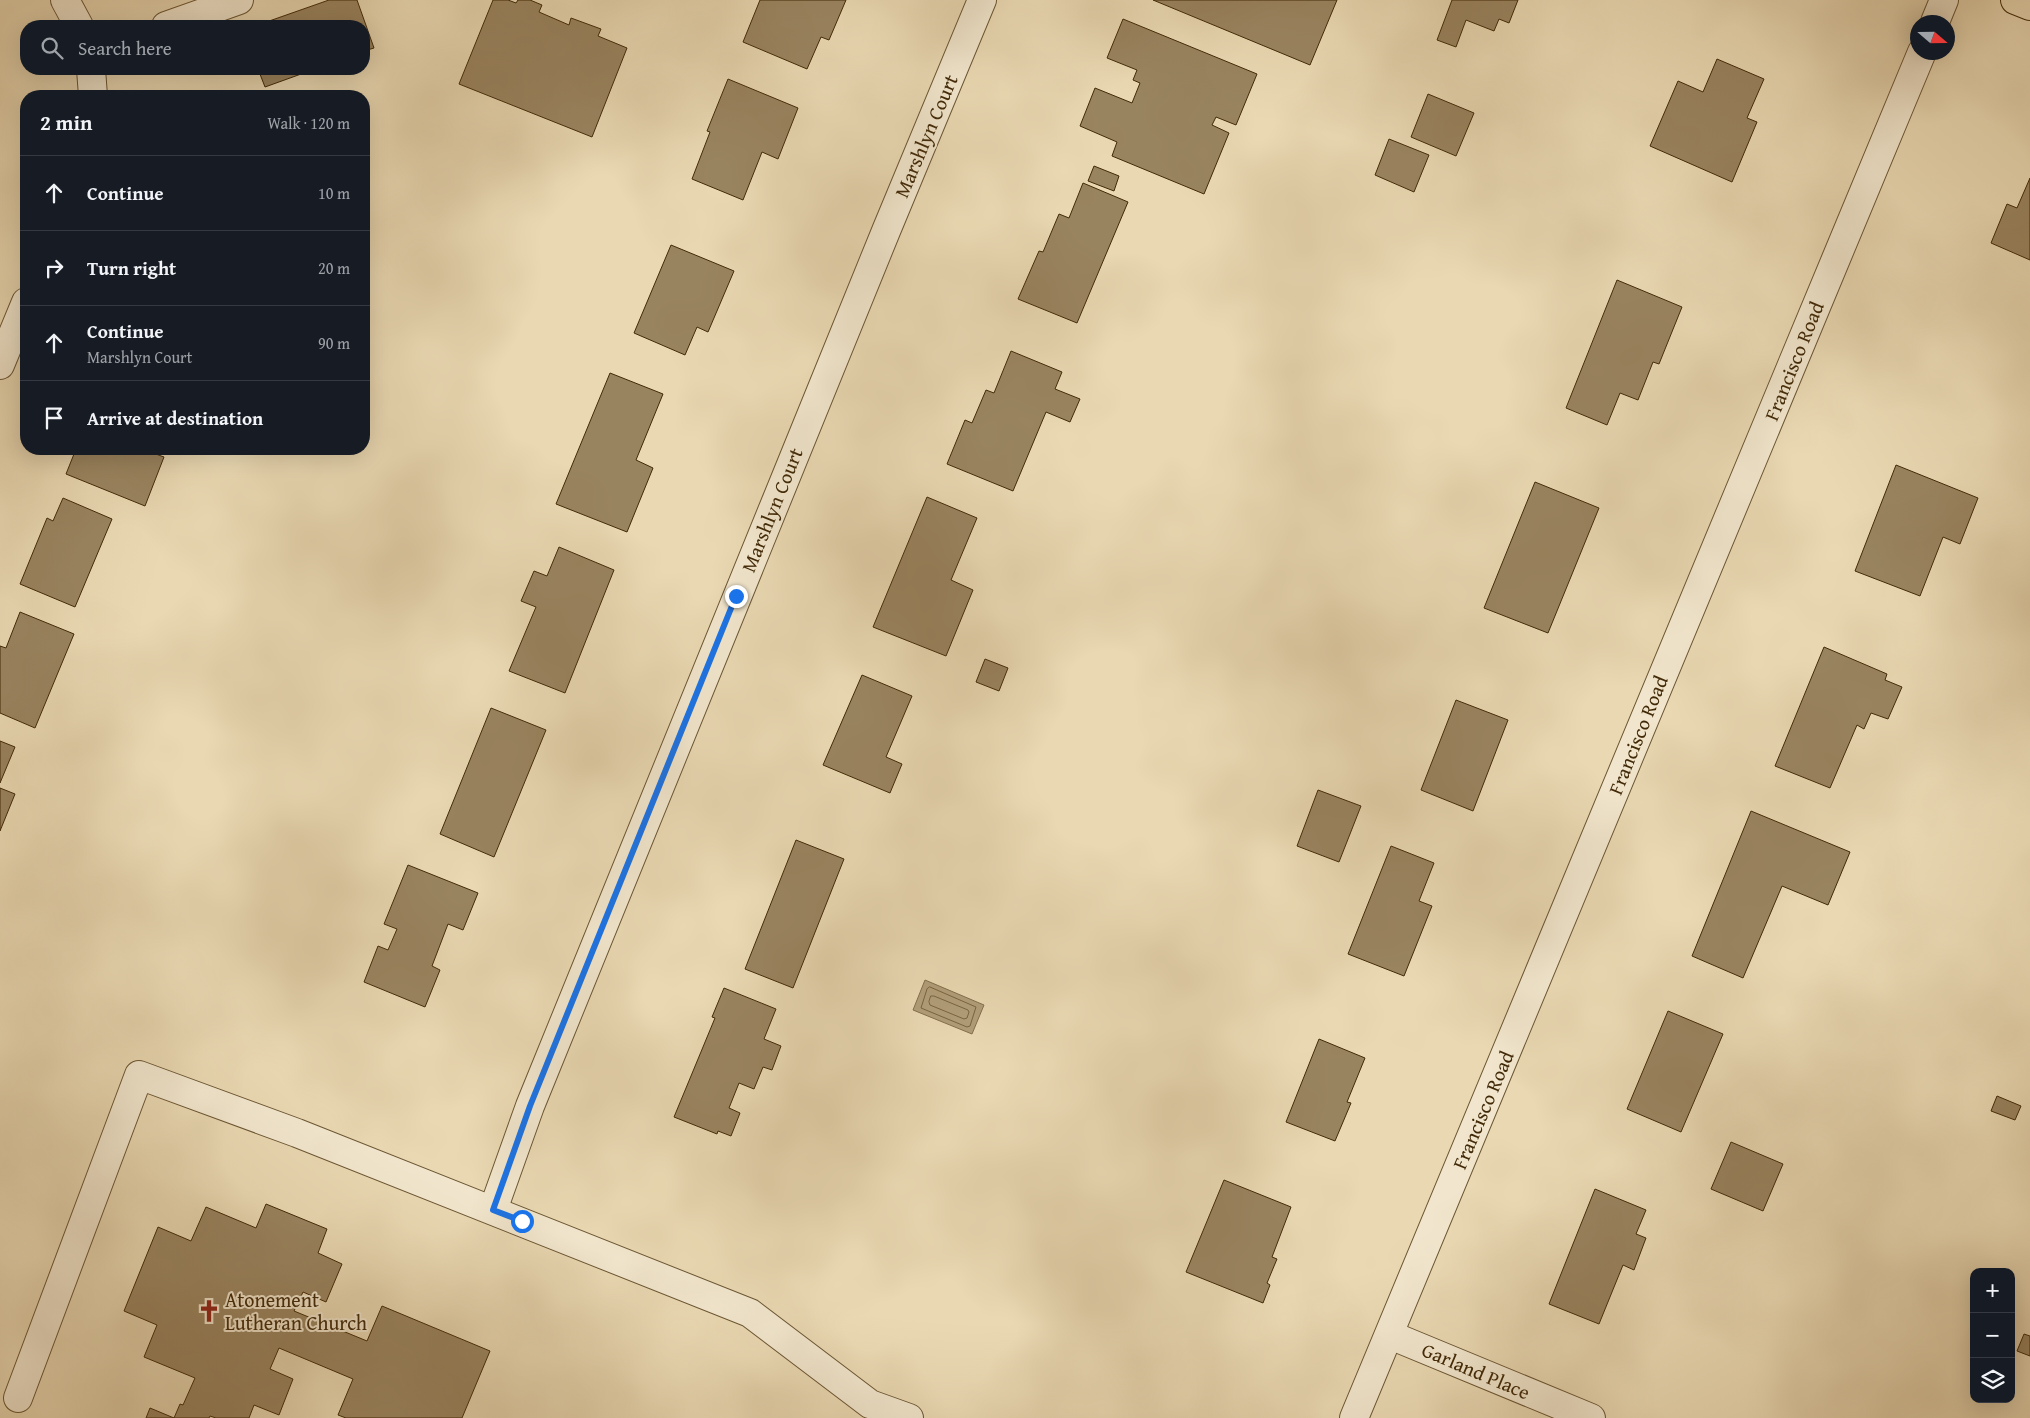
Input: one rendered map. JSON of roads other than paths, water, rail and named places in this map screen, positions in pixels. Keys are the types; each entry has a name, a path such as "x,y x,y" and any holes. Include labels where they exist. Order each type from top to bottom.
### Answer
{"main road":[{"path":"2015,0 2030,6"}],"street":[{"path":"65,0 76,20"},
{"path":"183,20 239,0"},
{"name":"Marshlyn Court","path":"493,1210 530,1106 982,0"},
{"path":"1937,15 1944,0"},
{"name":"Francisco Road","path":"1354,1418 1919,60"},
{"path":"91,75 93,90"},
{"path":"0,365 20,317"},
{"path":"18,1398 139,1075 297,1133 750,1313 870,1404 909,1418"},
{"name":"Garland Place","path":"1390,1335 1591,1418"}],"water":[{"path":"925,980 984,1005 972,1034 913,1010"}],"place":[{"name":"Atonement Lutheran Church","path":"209,1311"}]}
